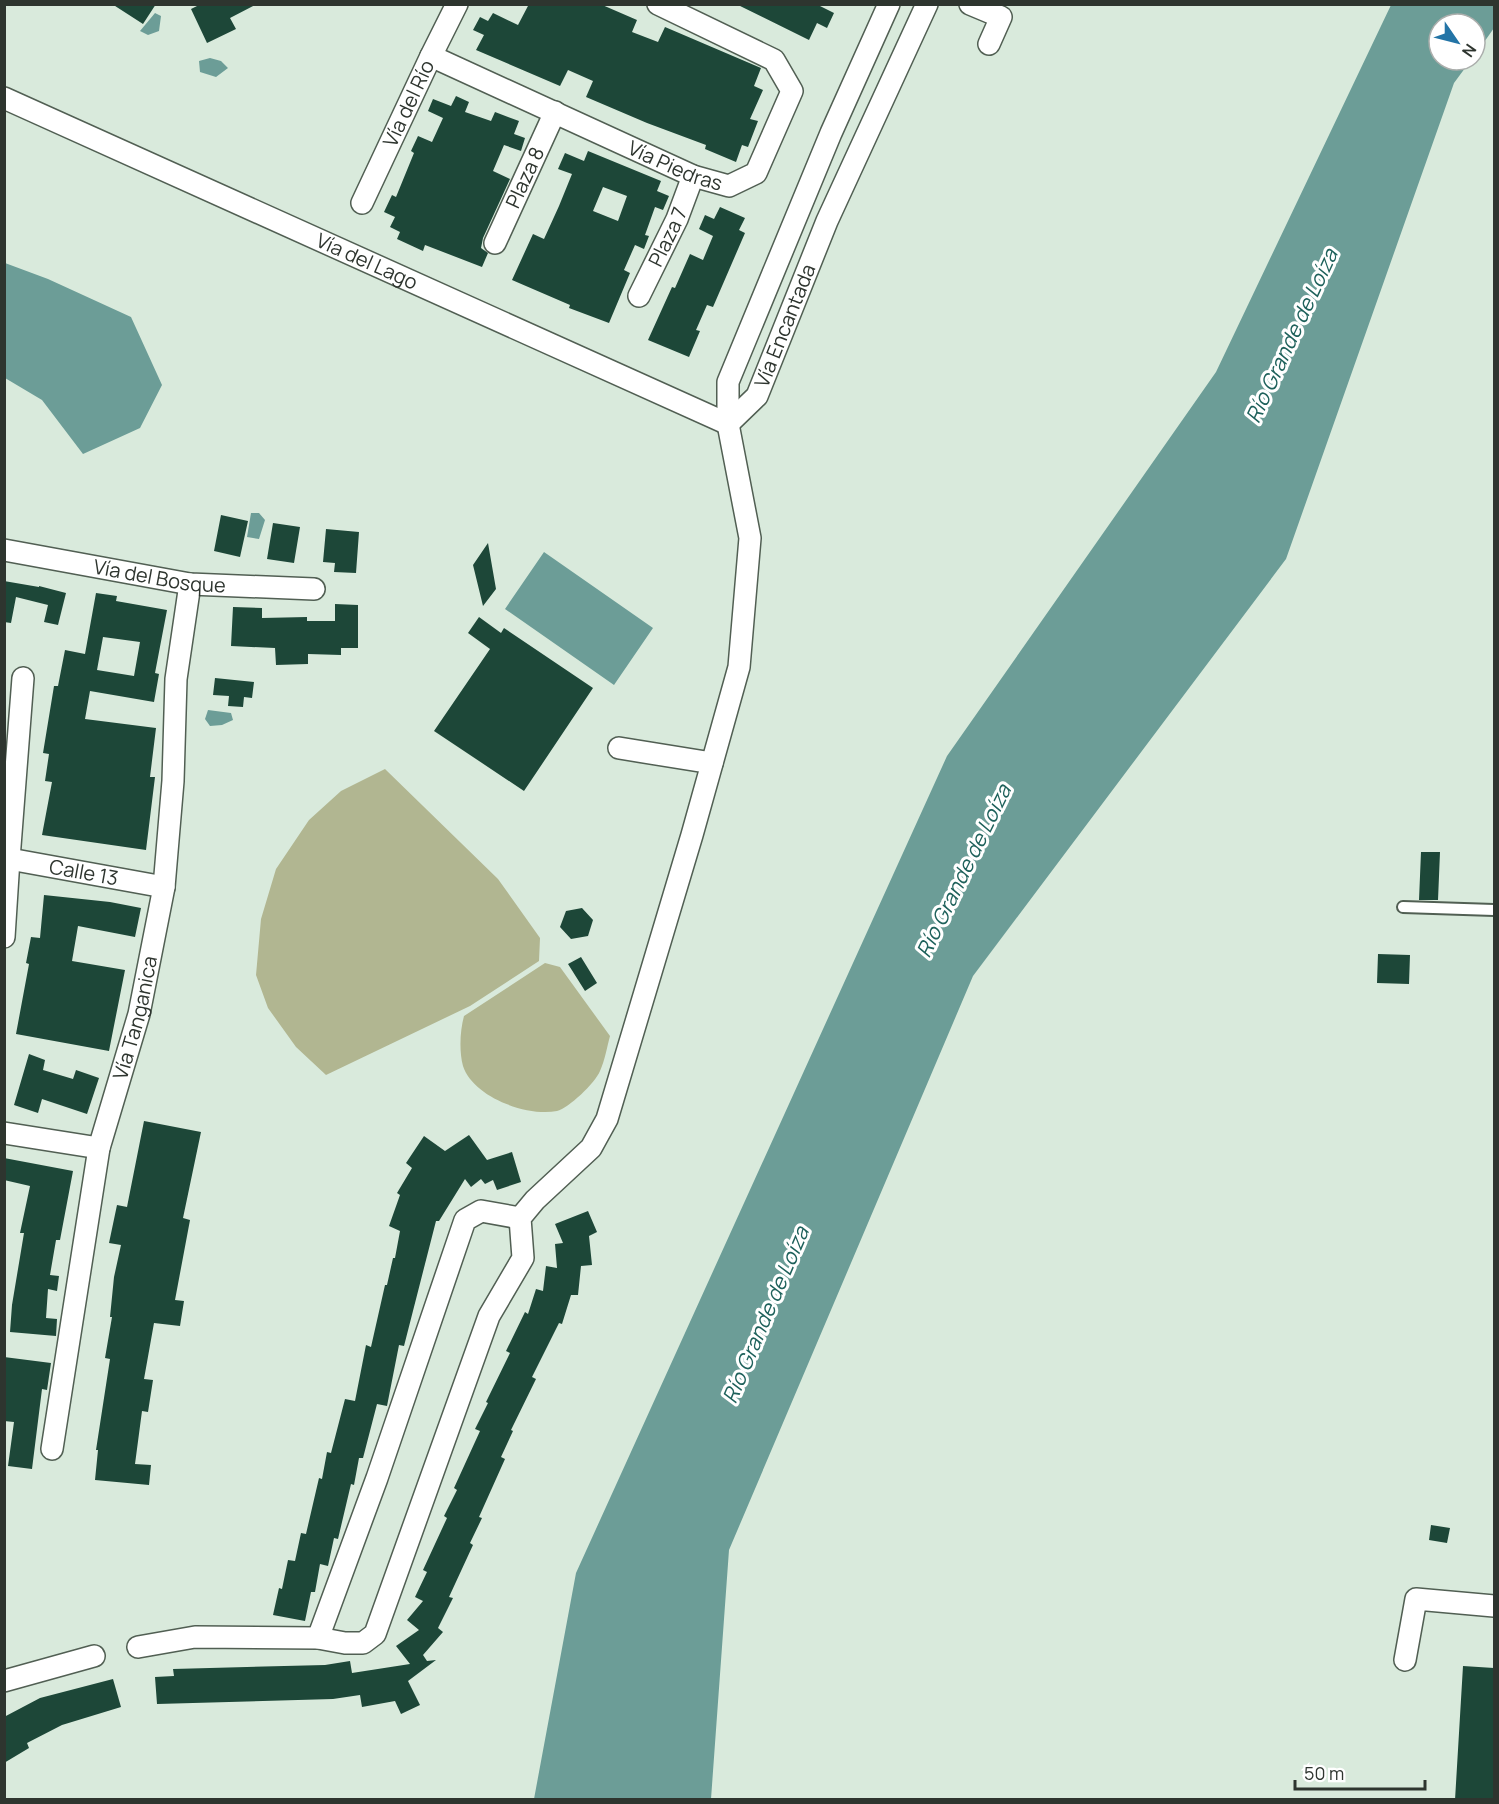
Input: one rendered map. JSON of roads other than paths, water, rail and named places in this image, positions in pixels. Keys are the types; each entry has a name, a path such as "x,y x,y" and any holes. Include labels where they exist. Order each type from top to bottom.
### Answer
{"street":[{"name":"Vía del Río","path":"362,203 457,4"},
{"name":"Vía Piedras","path":"431,56 693,176 729,186 756,173 792,91 774,60 658,4"},
{"name":"Vía Encantada","path":"728,424 728,382 831,133 889,4"},
{"name":"Vía Encantada","path":"728,424 757,396 827,221 927,4"},
{"path":"970,4 1001,17 989,44"},
{"name":"Vía del Lago","path":"4,98 728,424"},
{"name":"Plaza 8","path":"495,243 555,112"},
{"name":"Plaza 7","path":"639,296 677,219 693,176"},
{"path":"138,1647 195,1637 318,1638 363,1643 375,1634 489,1316 523,1258 520,1218 535,1200 591,1149 608,1119 712,763 739,667 750,538 728,424"},
{"name":"Vía del Bosque","path":"4,550 190,584 314,589"},
{"name":"Vía Tanganica","path":"52,1449 99,1148 140,1014 164,887 173,782 176,679 190,584"},
{"path":"4,937 7,859 23,678"},
{"path":"619,748 712,763"},
{"name":"Calle 13","path":"7,859 164,887"},
{"path":"4,1133 99,1148"},
{"path":"318,1638 377,1478 465,1220 481,1211 520,1218"},
{"path":"1405,1660 1416,1599 1494,1606"},
{"path":"4,1682 94,1656"}],"lane":[{"path":"1403,907 1494,910"}],"water":[{"name":"Río Grande de Loíza","path":"1391,5 1494,5 1494,28 1487,38 1487,12 1427,12 1427,72 1462,72 1454,83 1286,559 973,976 729,1550 711,1799 534,1799 576,1573 947,756 1216,372"},
{"path":"155,13 161,16 159,31 148,35 140,31"},
{"path":"210,58 221,61 228,68 216,77 200,72 199,61"},
{"path":"5,263 48,279 131,317 162,385 140,428 83,454 42,400 5,378"},
{"path":"251,513 259,513 265,520 259,539 247,537"},
{"path":"544,552 653,628 614,685 505,609"},
{"path":"208,710 231,713 233,720 222,725 210,726 205,719"}]}
